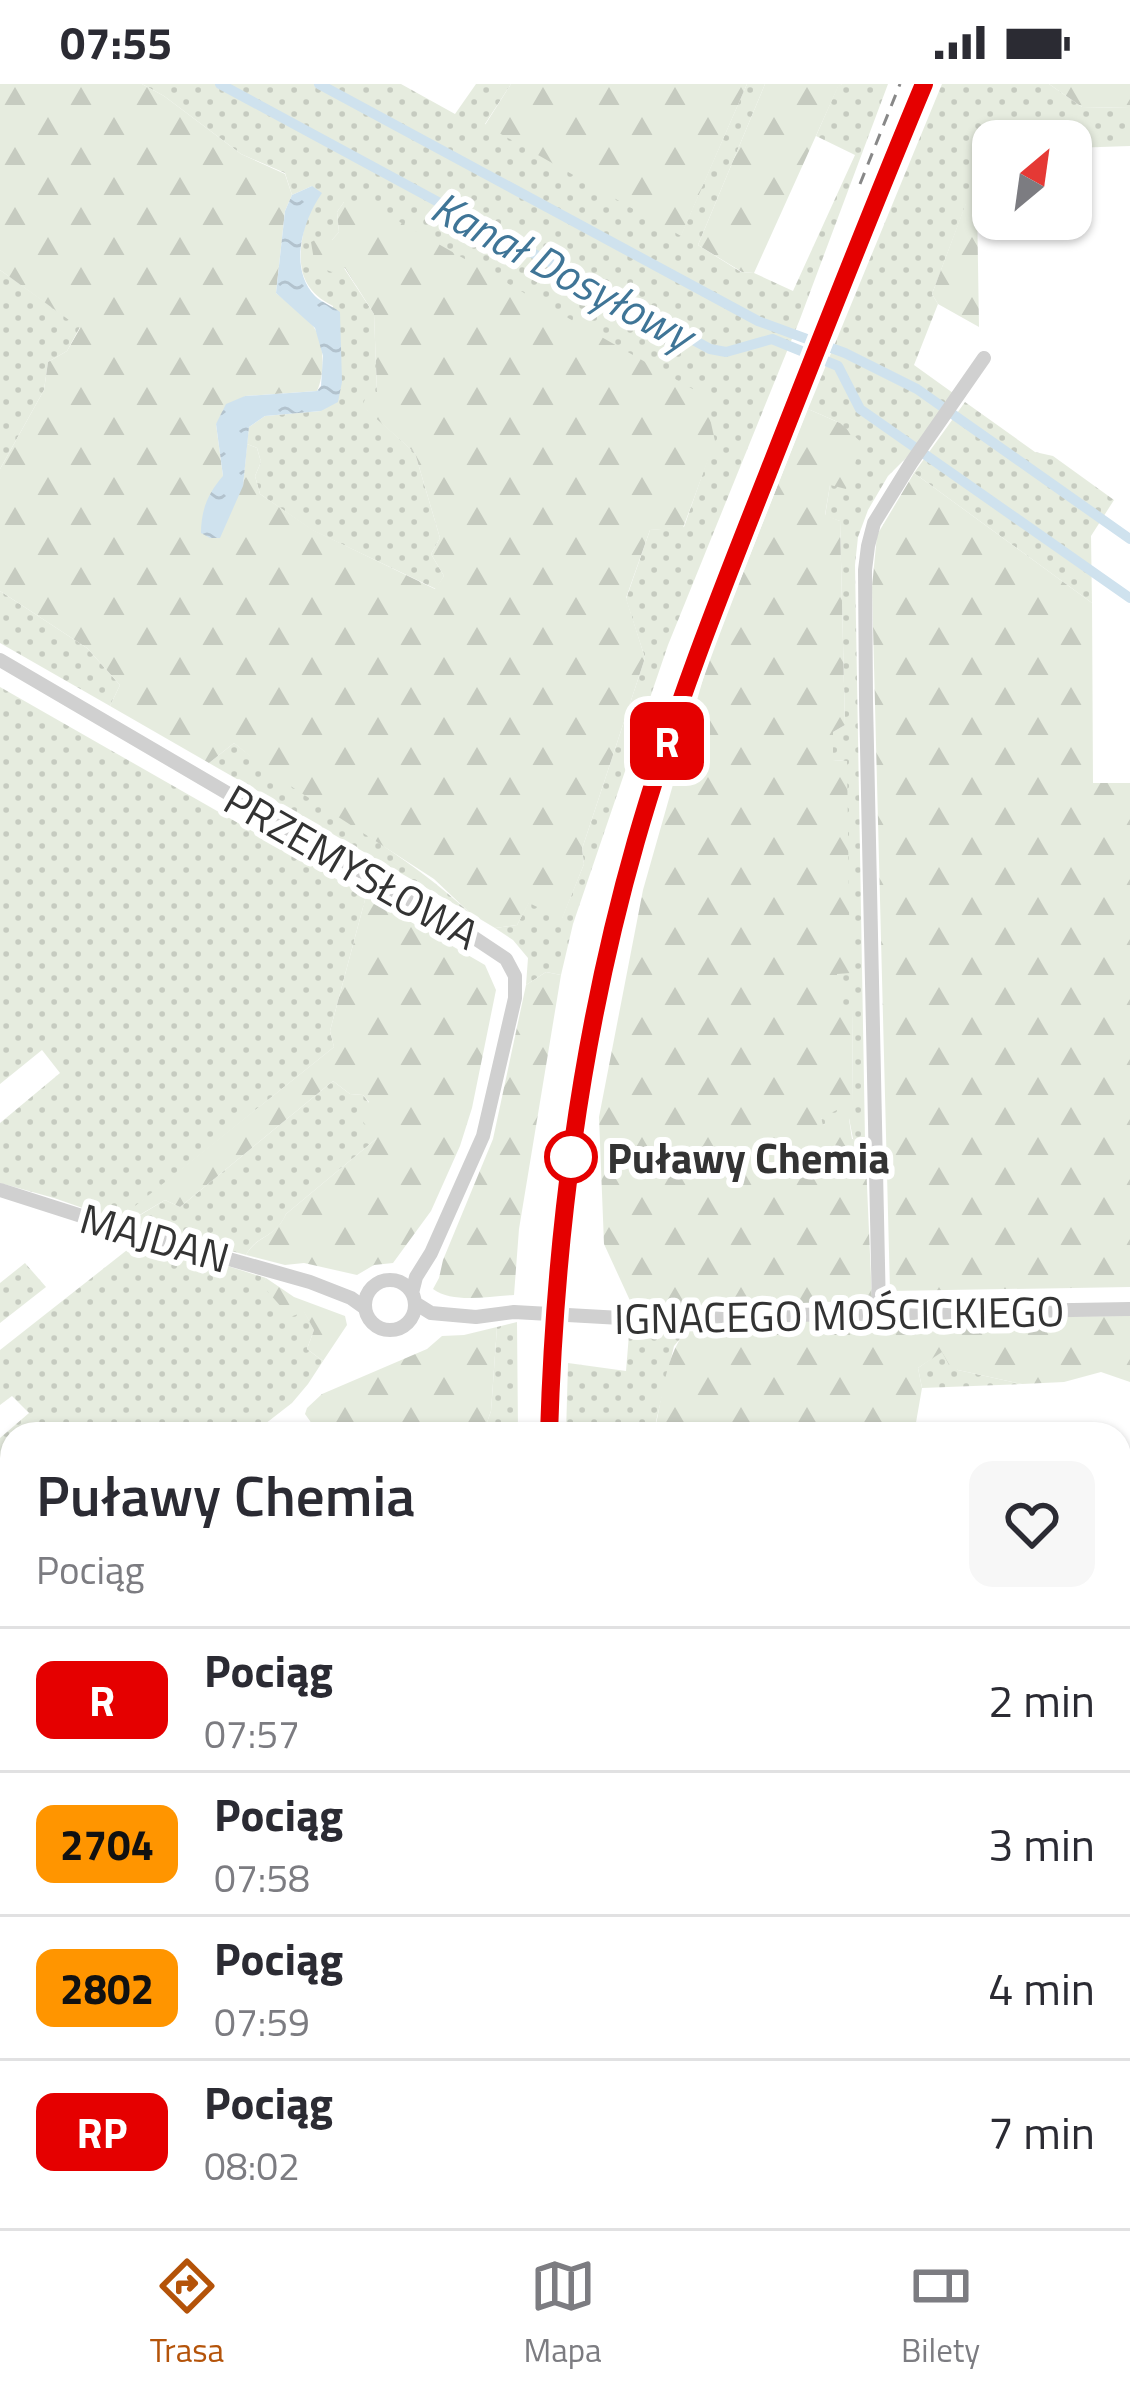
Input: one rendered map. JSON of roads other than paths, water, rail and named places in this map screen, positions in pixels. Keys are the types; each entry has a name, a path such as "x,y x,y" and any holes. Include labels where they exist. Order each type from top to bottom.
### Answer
{"street":[{"path":"879,1311 865,570 874,523 984,358"},
{"name":"PRZEMYSŁOWA","path":"0,660 506,959 514,976 515,998 489,1114 475,1156 416,1277 413,1298"},
{"name":"MAJDAN","path":"0,1190 310,1282 365,1308"},
{"name":"PRZEMYSŁOWA","path":"394,1281 435,1242"},
{"path":"394,1281 404,1285 413,1298 409,1322 398,1329 380,1328 365,1308 367,1297 373,1287 394,1281"},
{"name":"MAJDAN","path":"310,1282 353,1290 373,1287"},
{"name":"IGNACEGO MOŚCICKIEGO","path":"413,1298 431,1313 476,1317 514,1312 621,1318 1130,1309"},
{"name":"IGNACEGO MOŚCICKIEGO","path":"409,1322 458,1325 476,1317"}],"water":[{"path":"312,186 322,193 304,230 300,258 315,296 340,312 338,402 321,411 265,416 249,427 243,486 220,538 210,538 201,533 201,525 206,502 223,476 216,424 226,404 245,396 317,391 321,386 323,356 315,328 276,293 285,211 292,195"}],"waterway":[{"name":"Kanał Dosyłowy","path":"220,84 710,349 726,352 772,339 838,366 860,409 1130,598"},
{"path":"319,84 758,321 845,353 917,389 1130,539"}],"railway":[{"path":"860,184 900,84"},
{"path":"549,1422 574,1135 600,987 636,841 719,599 924,84"}],"train":[{"name":"R","path":"550,1422 557,1272 573,1137 597,1005 635,845 706,630 924,84"}],"place":[{"name":"Puławy Chemia","path":"571,1157"}]}
